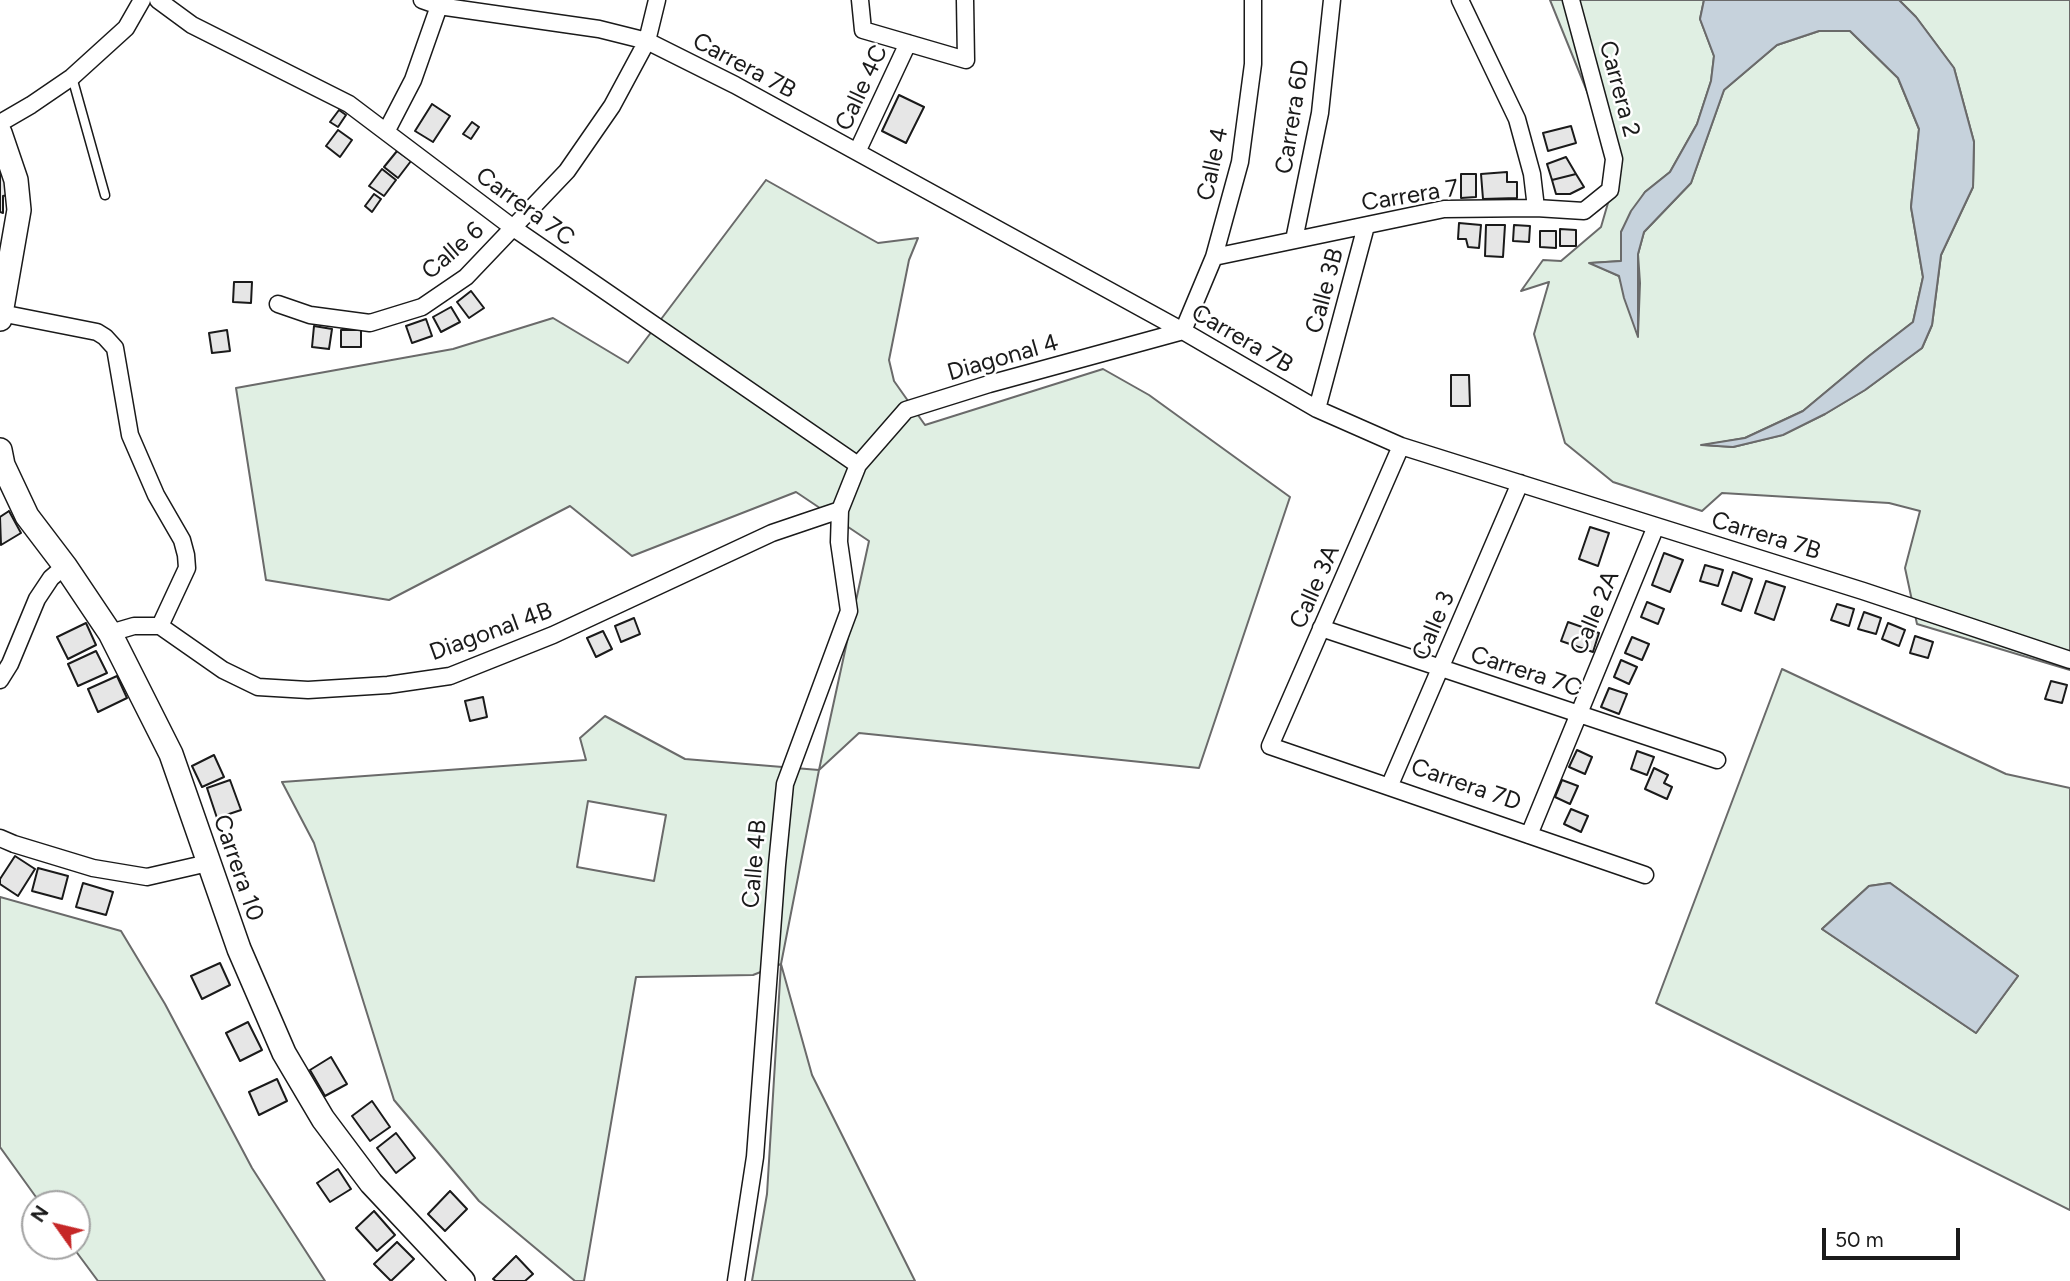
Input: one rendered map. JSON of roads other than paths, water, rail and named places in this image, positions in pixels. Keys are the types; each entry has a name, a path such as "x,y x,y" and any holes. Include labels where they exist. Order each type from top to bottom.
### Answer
{"street":[{"path":"0,123 72,77 126,28 142,0"},
{"name":"Carrera 7C","path":"158,0 192,25 349,104 513,227 858,465"},
{"name":"Carrera 7B","path":"422,0 439,6 599,29 647,41 735,85 1183,331 1317,409 1401,446 1863,591 2070,660"},
{"name":"Calle 6","path":"278,304 310,315 370,323 422,307 466,276 567,171 612,106 647,41 657,0"},
{"path":"860,0 863,30 966,60 965,0"},
{"name":"Calle 4","path":"1183,331 1214,257 1240,162 1253,65 1253,0"},
{"name":"Carrera 6D","path":"1294,240 1320,113 1332,0"},
{"path":"1460,0 1517,119 1532,174 1536,208"},
{"name":"Carrera 2","path":"1571,0 1614,159 1609,190"},
{"path":"386,132 413,80 439,6"},
{"name":"Calle 4C","path":"857,152 908,43"},
{"path":"0,133 16,180 19,210 0,319"},
{"name":"Carrera 7","path":"1214,257 1444,209 1536,208 1584,211 1609,190"},
{"name":"Calle 3B","path":"1317,409 1366,226"},
{"path":"1,313 97,332 112,343 117,354 130,435 156,495 182,540 187,568 160,626 134,626 110,633"},
{"name":"Diagonal 4","path":"858,465 906,410 989,384 1183,331"},
{"name":"Calle 3A","path":"1270,746 1401,446"},
{"name":"Carrera 10","path":"0,450 3,464 26,516 65,566 110,633 171,754 239,949 284,1053 323,1119 371,1183 463,1281"},
{"name":"Calle 4B","path":"736,1281 755,1157 785,784 849,611 839,542 840,510 858,465"},
{"name":"Calle 3","path":"1389,786 1520,483"},
{"name":"Diagonal 4B","path":"160,626 223,670 258,687 308,690 388,685 450,676 553,635 772,533 840,510"},
{"name":"Calle 2A","path":"1528,835 1656,526"},
{"path":"0,680 10,664 37,598 65,566"},
{"name":"Carrera 7C","path":"1321,628 1717,760"},
{"name":"Carrera 7D","path":"1270,746 1645,875"},
{"path":"0,838 93,868 147,877 208,863"}],"lane":[{"path":"72,77 105,195"}]}
